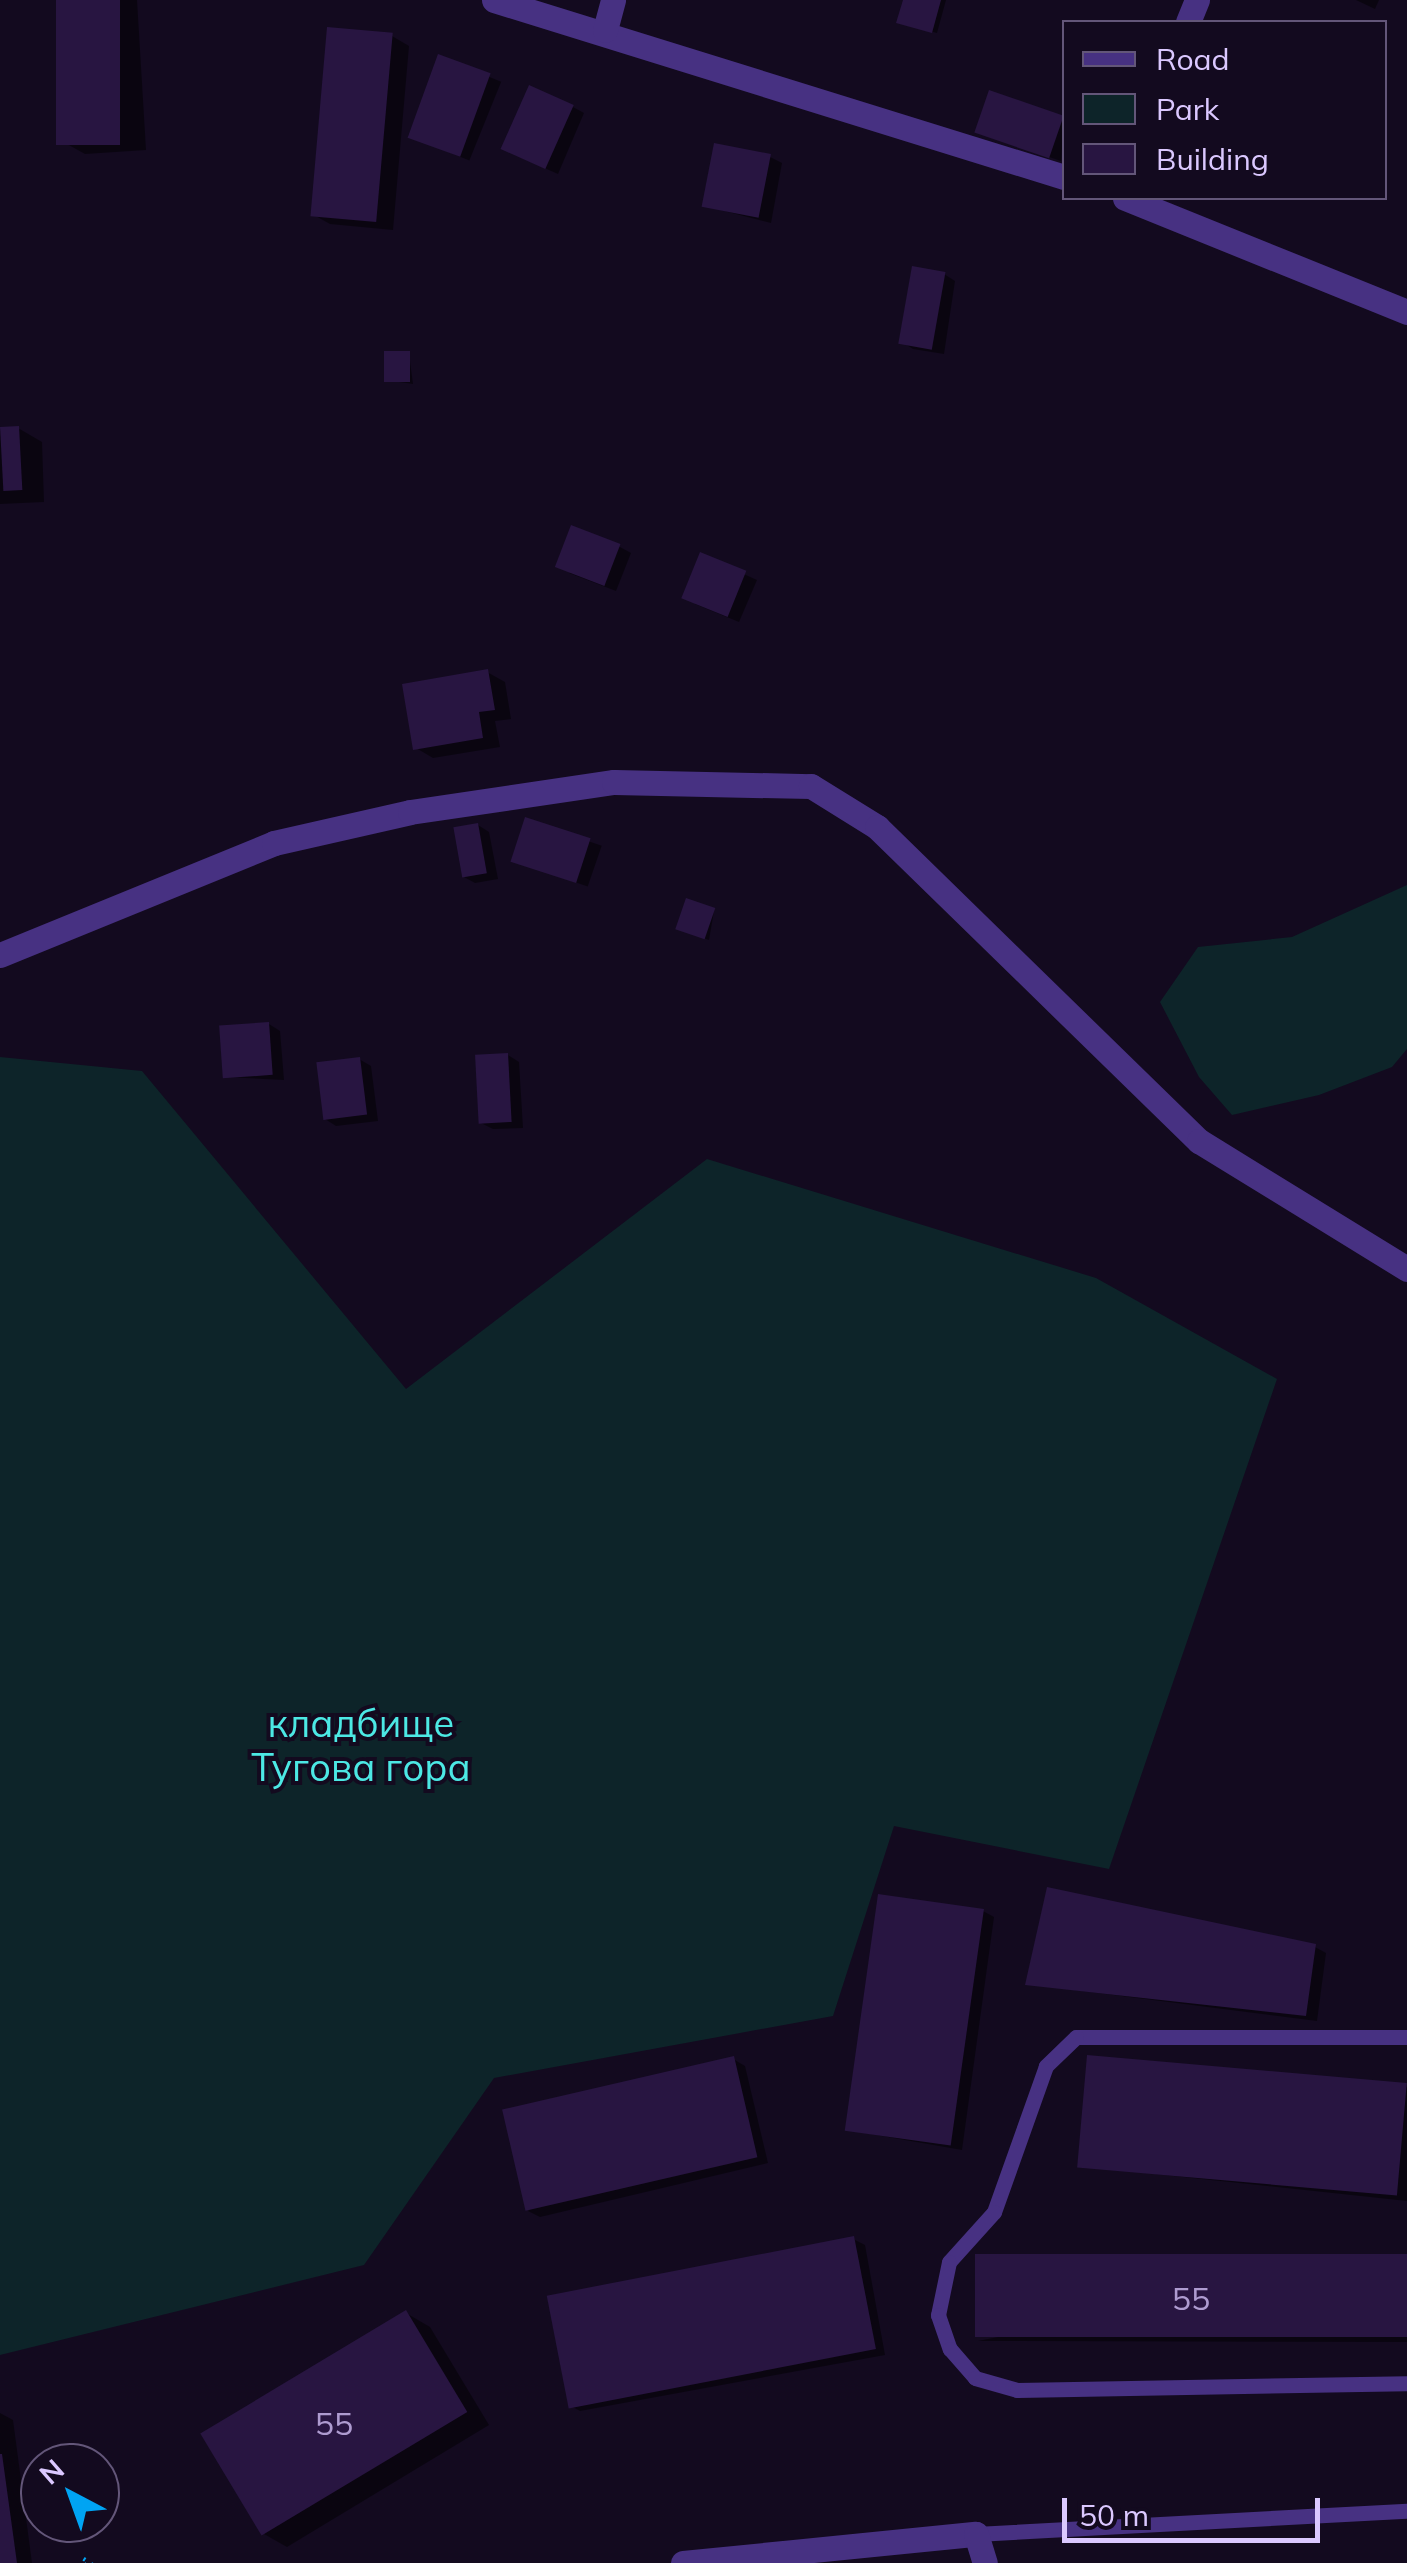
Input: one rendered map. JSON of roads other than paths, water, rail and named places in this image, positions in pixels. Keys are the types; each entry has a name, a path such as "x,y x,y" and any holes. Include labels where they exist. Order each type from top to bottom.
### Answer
{"street":[{"path":"494,0 605,30 1062,177"},
{"path":"605,30 613,0"},
{"path":"1130,200 1407,312"},
{"path":"0,955 274,842 410,812 614,782 811,786 877,827 1200,1141 1407,1269"},
{"path":"683,2563 976,2534 984,2563"}],"lane":[{"path":"1407,2037 1076,2037 1046,2066 994,2212 949,2262 938,2315 975,2378 1017,2390 1407,2384"},
{"path":"976,2534 1407,2511"}],"park label":[{"name":"кладбище Тугова гора","path":"361,1746"}]}
